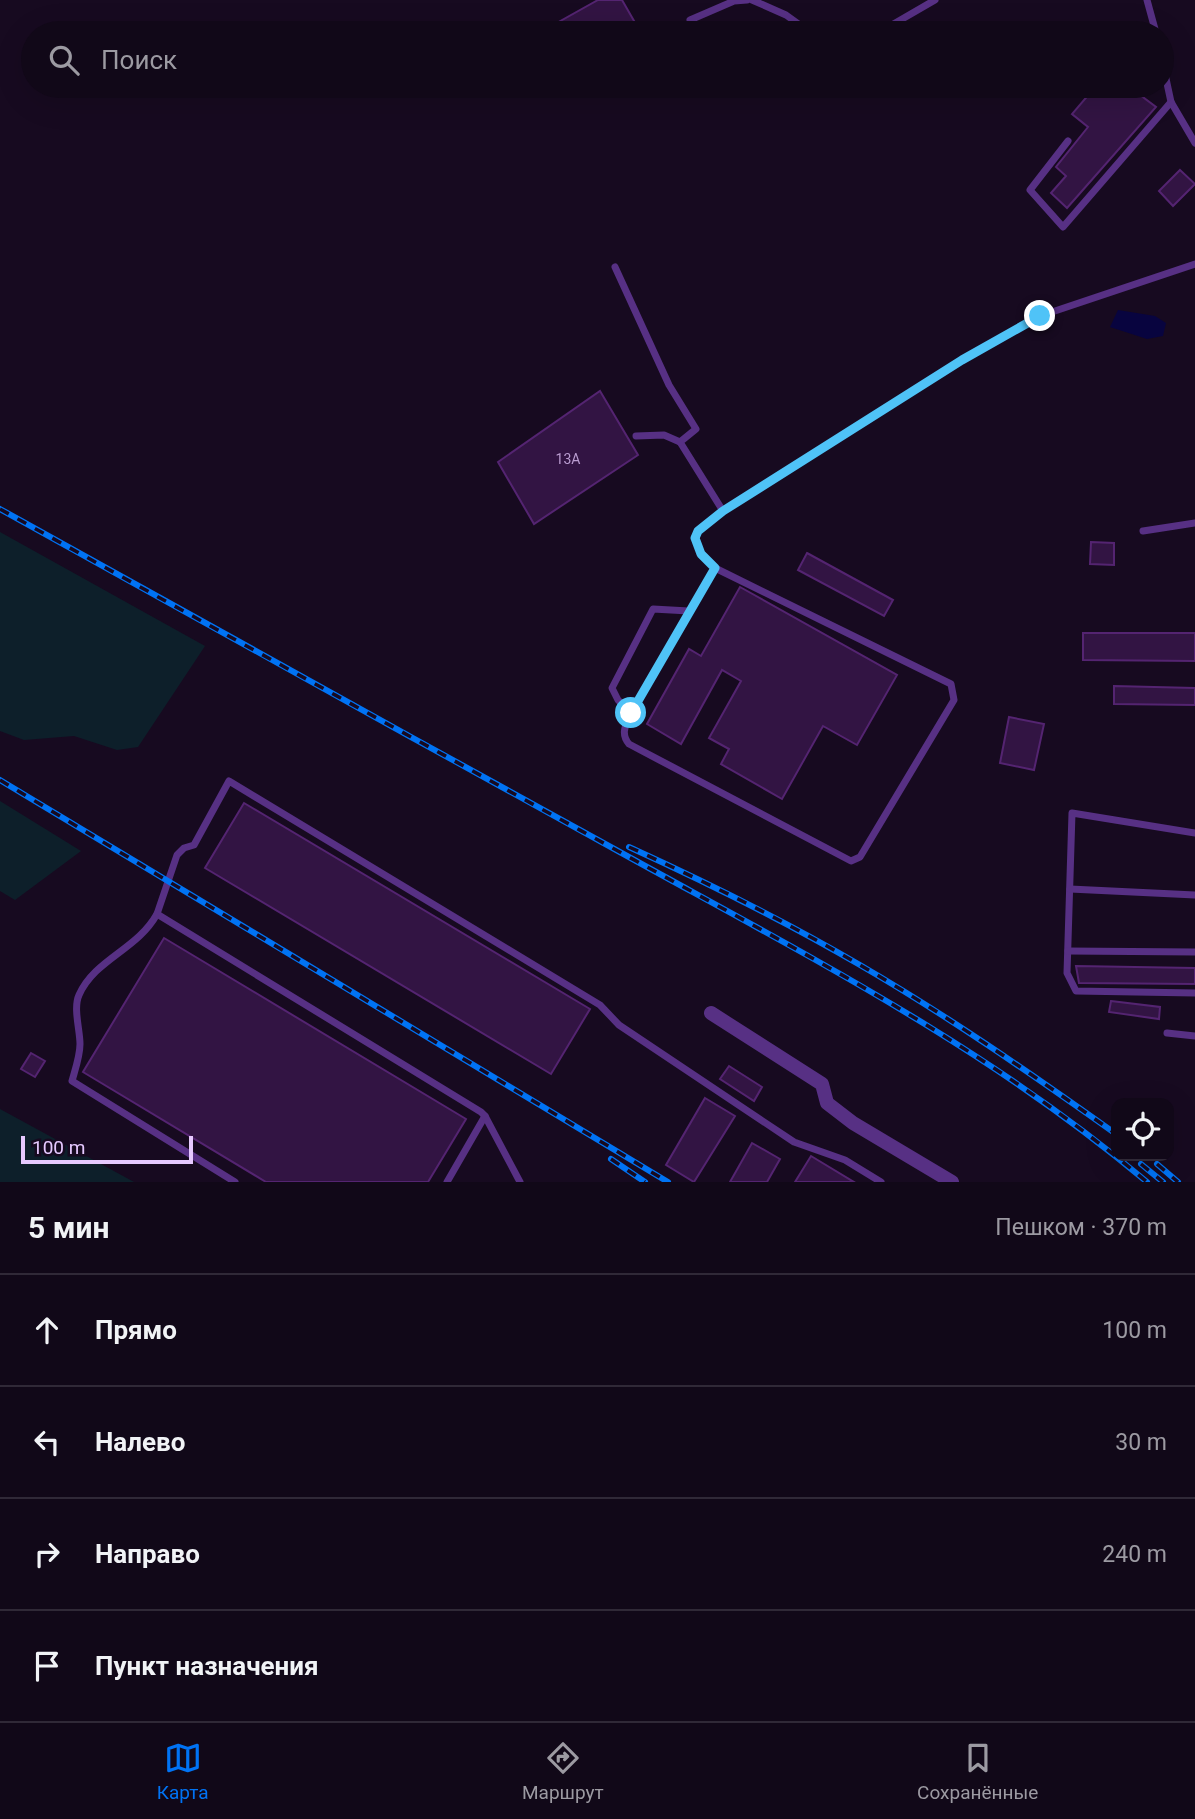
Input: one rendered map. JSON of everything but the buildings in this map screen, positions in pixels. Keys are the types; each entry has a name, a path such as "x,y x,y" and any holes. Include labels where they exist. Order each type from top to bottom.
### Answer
{"street":[{"path":"711,1013 822,1084 827,1103 853,1123 952,1182"}],"lane":[{"path":"690,20 734,1 750,0 794,21"},
{"path":"898,21 935,0"},
{"path":"1147,0 1153,21"},
{"path":"1170,98 1195,144"},
{"path":"1068,141 1030,190 1063,227 1171,102"},
{"path":"715,568 631,713 623,732 629,744 851,861 860,857 954,700 951,684 715,568 701,554 695,538 698,531 723,511 962,360 1040,316 1195,264"},
{"path":"615,267 669,385 696,429 680,442"},
{"path":"636,436 664,435 680,442 723,511"},
{"path":"1143,531 1195,523"},
{"path":"631,713 618,700 612,688 653,610 689,611"},
{"path":"235,1182 72,1081 80,1048 77,998 90,976 133,944 150,927 177,855 184,848 194,845 229,781 600,1005 620,1025 794,1142 845,1160 881,1182"},
{"path":"1195,833 1072,813 1067,973 1076,991 1195,993"},
{"path":"1070,889 1195,895"},
{"path":"157,914 485,1116 520,1182"},
{"path":"1068,951 1195,952"},
{"path":"1167,1033 1195,1037"},
{"path":"447,1182 485,1116"}],"shaded area":[{"path":"1118,310 1155,316 1166,323 1163,336 1147,339 1110,327"},
{"path":"0,532 205,646 138,747 117,750 74,736 24,740 0,731"},
{"path":"0,801 81,851 15,900 0,891"},
{"path":"0,1109 134,1182 0,1182"}],"railway":[{"path":"0,509 836,971 1027,1090 1147,1182"},
{"path":"0,780 668,1182"},
{"path":"629,847 746,903 860,965 990,1046 1111,1131"},
{"path":"611,1159 645,1182"},
{"path":"1141,1164 1163,1182"},
{"path":"1157,1164 1178,1182"}],"route":[{"path":"631,713 715,568 701,554 695,538 698,531 723,511 962,360 1040,316"}]}
